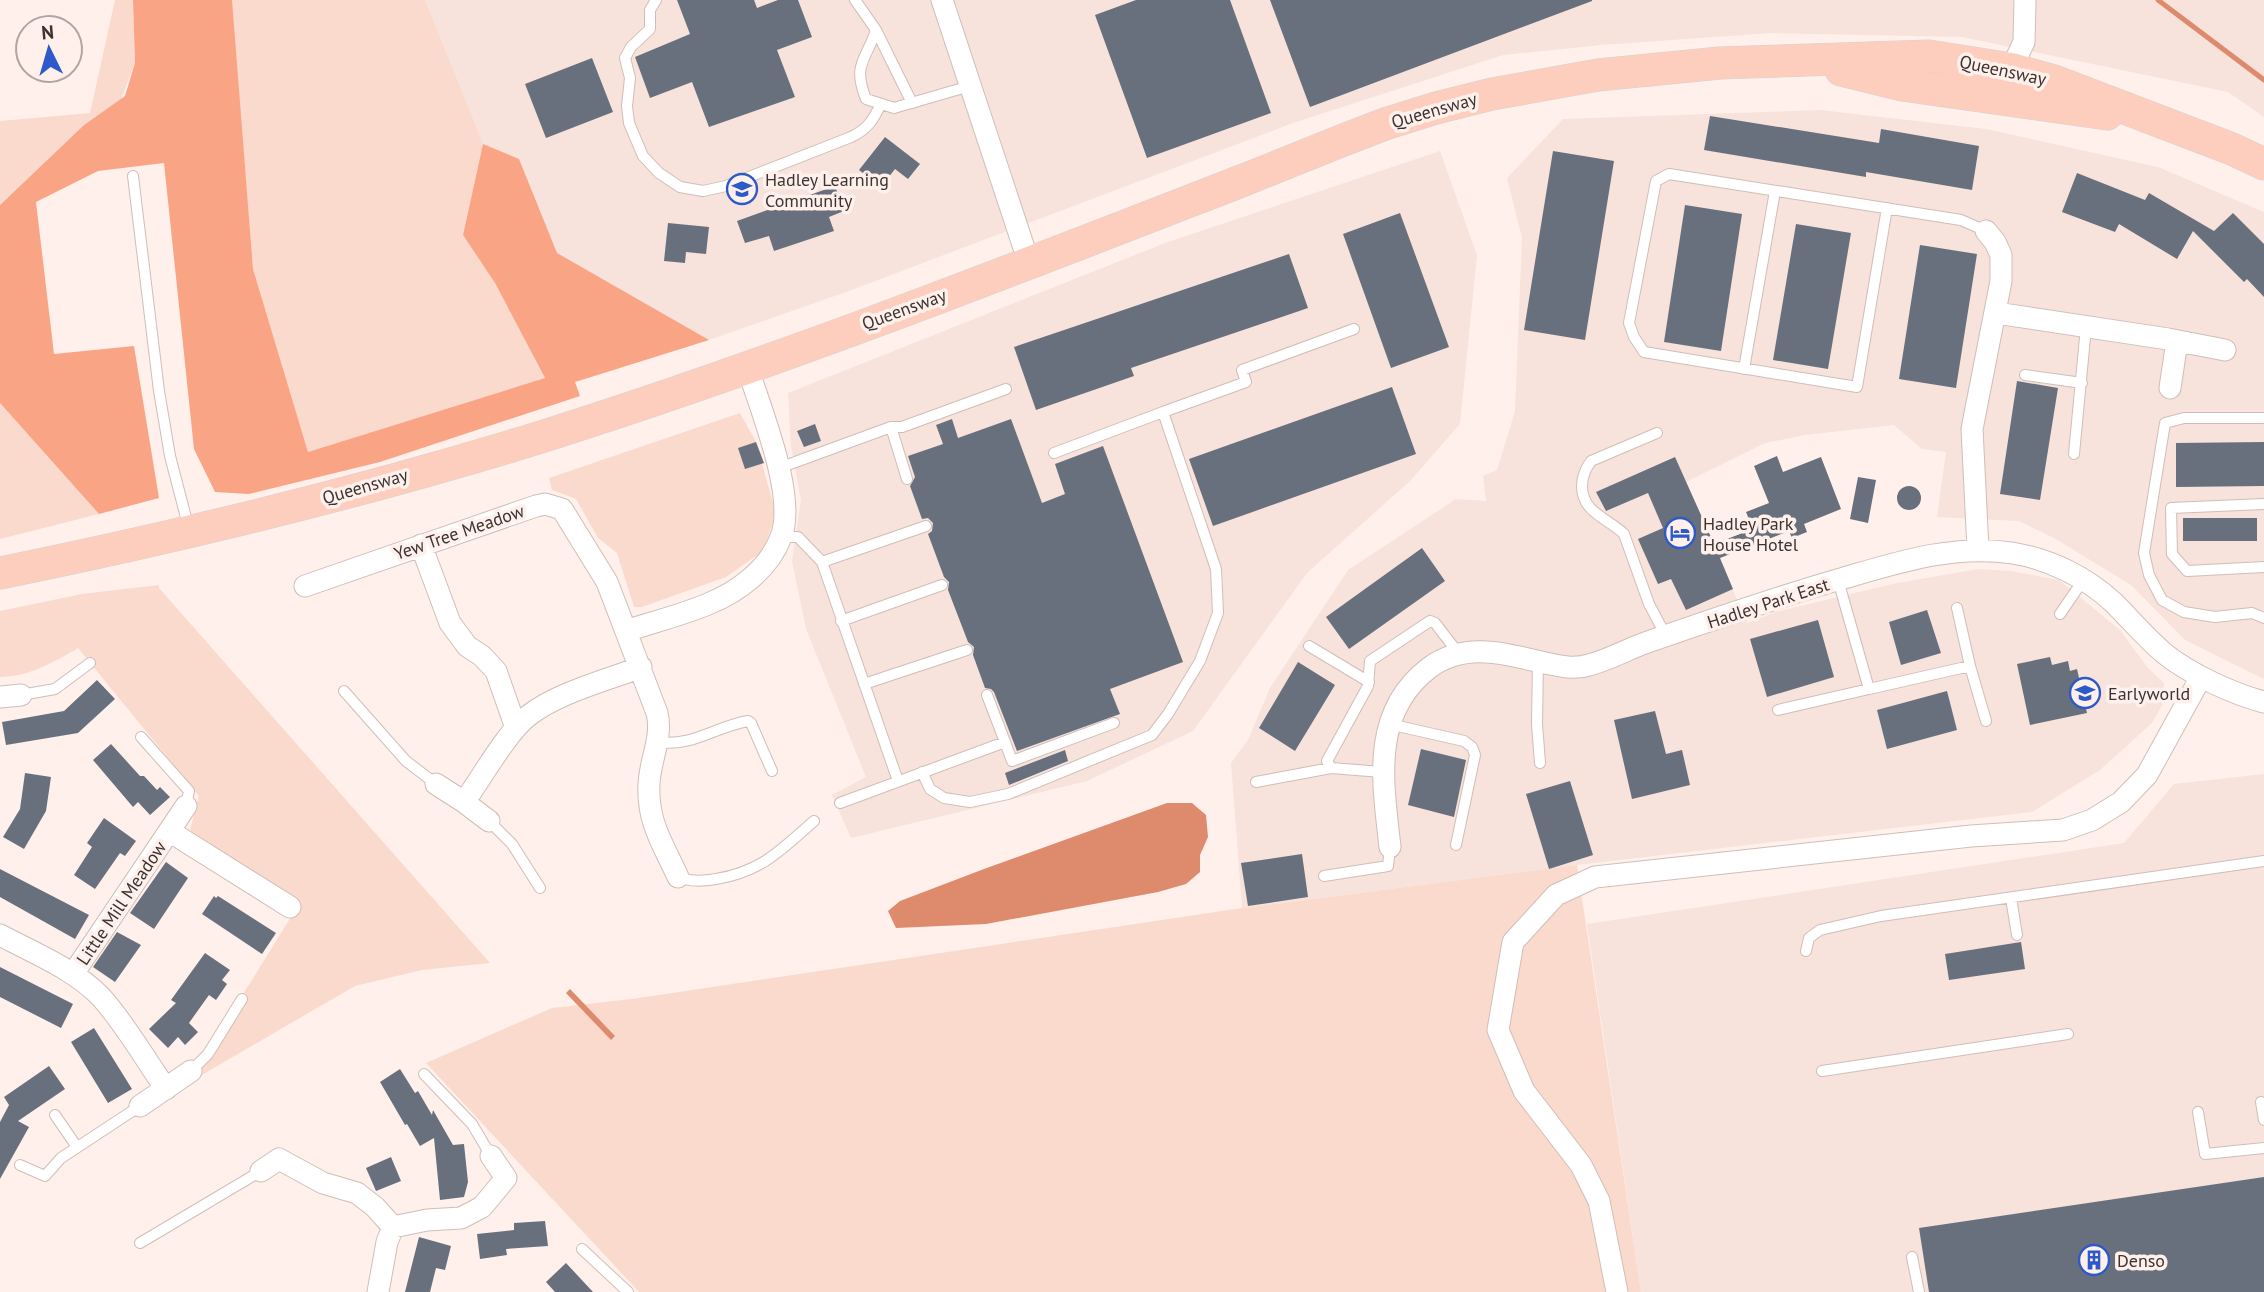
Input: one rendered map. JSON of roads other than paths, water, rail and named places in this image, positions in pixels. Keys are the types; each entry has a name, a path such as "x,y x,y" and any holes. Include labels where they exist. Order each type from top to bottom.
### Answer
{"main road":[{"name":"Queensway","path":"0,573 328,497 541,437 747,366 1029,263 1388,123 1436,108 1544,84 1598,75 1720,63 1929,56 2011,69 2054,81 2232,149 2264,164"},
{"name":"Queensway","path":"1806,61 1902,85 2048,108 2152,120"},
{"path":"2005,100 2011,69"}],"street":[{"path":"942,0 1029,263"},
{"path":"2011,69 2008,39 2025,3"},
{"path":"1978,549 1972,429 2001,281 2001,255 1986,231"},
{"path":"1996,313 2225,350"},
{"path":"2170,388 2177,341"},
{"path":"626,631 708,604 736,589 757,575 782,537 785,499 779,468 747,366"},
{"name":"Yew Tree Meadow","path":"305,586 536,506 545,504 562,509 600,568 641,667 660,724 649,783 652,822 678,877"},
{"path":"421,544 450,623 467,646 482,656 496,671 516,728"},
{"name":"Hadley Park East","path":"1390,847 1382,772 1389,724 1403,697 1429,668 1459,654 1484,650 1576,668 1838,580 1903,561 1943,553 1978,549 2013,553 2049,562 2084,579 2112,601 2165,654 2201,677 2264,702"},
{"path":"464,802 527,716 547,705 641,667"},
{"path":"1617,1292 1599,1201 1581,1165 1524,1091 1498,1030 1513,942 1556,895 1595,877 1957,838 2063,830 2092,820 2121,802 2147,775 2201,677"},
{"path":"436,785 489,821"},
{"name":"Little Mill Meadow","path":"73,974 186,806"},
{"name":"Little Mill Meadow","path":"169,831 290,907"},
{"path":"0,935 73,974 99,996 124,1026 166,1090"},
{"path":"140,1105 191,1071"},
{"path":"393,1227 427,1220 461,1218 482,1207 506,1178 491,1156"},
{"path":"261,1171 279,1159 323,1184 357,1193 375,1207 393,1227"},
{"path":"378,1292 387,1241 393,1227"}],"lane":[{"path":"656,0 650,10 650,29 631,47 625,58 630,78 627,106 629,123 643,156 659,173 680,187 704,191 726,186 851,137 872,124 881,104"},
{"path":"855,0 876,30 912,103"},
{"path":"876,30 861,61 859,81 866,99 894,108 970,86"},
{"path":"1887,208 1857,387 1644,352 1634,337 1629,323 1657,181 1668,174 1887,208 1961,220 1986,231"},
{"path":"133,176 159,391 170,456 190,531"},
{"path":"1744,369 1775,191"},
{"path":"2074,454 2086,327"},
{"path":"1054,453 1246,382 1242,370 1354,328"},
{"path":"2025,375 2082,383"},
{"path":"779,468 1006,389"},
{"path":"922,772 930,789 944,798 970,802 1008,793 1152,735 1168,714 1200,661 1218,613 1216,569 1163,412"},
{"path":"2264,418 2184,418 2165,423 2144,554 2149,575 2162,600 2184,612 2215,617 2252,613 2264,618"},
{"path":"891,427 907,480"},
{"path":"1657,433 1591,461 1586,467 1582,482 1588,507 1624,534 1649,604 1666,636"},
{"path":"2264,505 2171,508 2172,554 2188,571 2264,567"},
{"path":"822,562 926,526"},
{"path":"782,537 797,537 822,562 898,781"},
{"path":"2060,614 2084,579"},
{"path":"1838,580 1869,689"},
{"path":"841,621 942,585"},
{"path":"1957,608 1986,722"},
{"path":"1331,768 1327,761 1361,702 1369,682 1370,661 1430,621 1435,623 1459,654"},
{"path":"1309,646 1369,682"},
{"path":"864,684 967,649"},
{"path":"1538,661 1537,724 1540,763"},
{"path":"10,696 55,689 90,663"},
{"path":"1778,710 1970,666"},
{"path":"344,691 406,761 436,785"},
{"path":"988,695 1012,761 1114,723"},
{"path":"657,742 690,742 748,721 772,771"},
{"path":"1389,724 1464,741 1472,747 1475,755 1456,845"},
{"path":"141,737 189,791 186,806"},
{"path":"840,803 1005,742"},
{"path":"1256,782 1331,768 1382,772"},
{"path":"489,821 512,844 540,888"},
{"path":"678,877 706,880 752,870 814,821"},
{"path":"1324,876 1388,866 1391,859 1390,847"},
{"path":"1806,950 1809,938 1820,930 1881,916 2264,861"},
{"path":"2011,898 2017,935"},
{"path":"191,1071 208,1054 242,999"},
{"path":"1822,1071 2068,1034"},
{"path":"424,1074 472,1124 491,1156"},
{"path":"2261,1102 2264,1119"},
{"path":"20,1165 45,1176 54,1164 140,1105"},
{"path":"2198,1112 2205,1154 2264,1147"},
{"path":"55,1115 77,1147"},
{"path":"140,1243 261,1171"},
{"path":"582,1249 628,1292"},
{"path":"1912,1256 1919,1292"}],"waterway":[{"path":"2158,0 2264,80"}],"place":[{"name":"Hadley Learning Community","path":"742,189"},
{"name":"Hadley Park House Hotel","path":"1680,533"},
{"name":"Earlyworld","path":"2085,693"},
{"name":"Denso","path":"2094,1260"}]}
